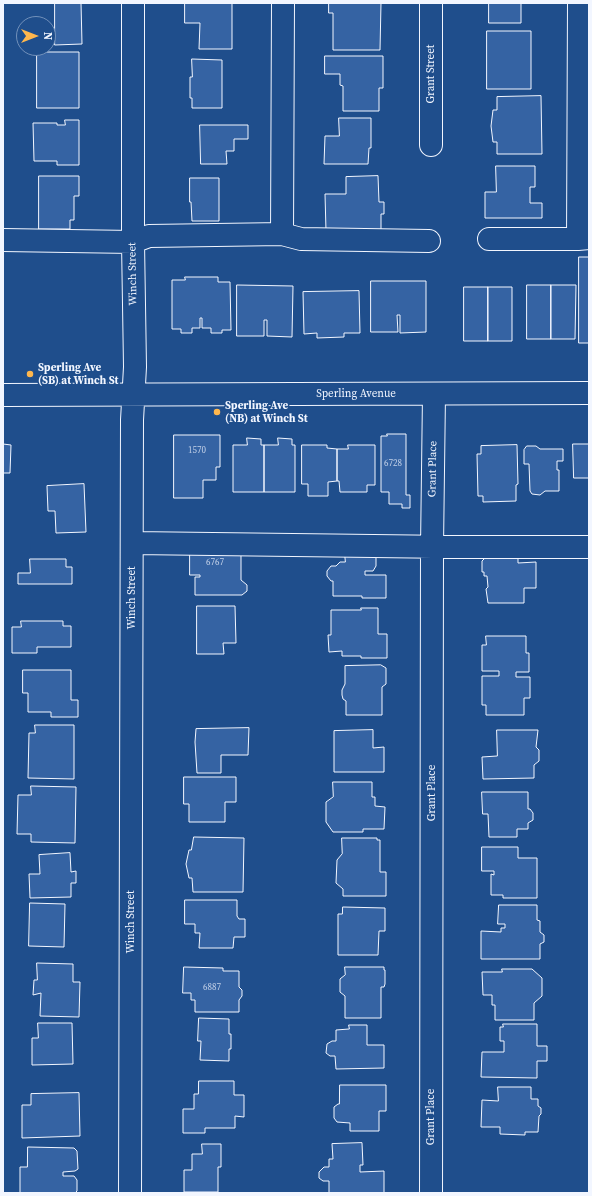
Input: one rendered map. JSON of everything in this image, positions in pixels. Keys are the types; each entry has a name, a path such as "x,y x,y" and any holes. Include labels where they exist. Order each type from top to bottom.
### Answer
{"street":[{"name":"Winch Street","path":"130,1193 133,394 135,367 133,242 133,3"},
{"path":"282,234 283,3"},
{"name":"Grant Street","path":"431,3 431,145"},
{"path":"489,239 584,238 579,3"},
{"path":"3,240 133,242 149,236 282,234 301,238 429,241"},
{"name":"Sperling Avenue","path":"3,395 589,393"},
{"name":"Grant Place","path":"431,1193 432,547 434,394"},
{"path":"133,543 432,547 589,547"}],"building":[{"path":"55,3 81,3 82,44 56,45"},
{"path":"185,3 232,3 232,49 199,49 200,23 185,23"},
{"path":"329,3 381,3 380,50 333,50 333,13 329,13"},
{"path":"489,3 521,3 521,23 489,23"},
{"path":"487,31 531,31 531,89 487,89"},
{"path":"56,52 79,52 79,108 37,108 37,56 56,56"},
{"path":"325,56 383,56 383,88 379,88 379,111 343,111 343,86 340,85 340,74 325,74"},
{"path":"192,59 222,60 222,108 192,108 192,98 190,98 190,77 192,77"},
{"path":"541,96 542,154 497,154 497,142 493,142 491,126 493,110 497,110 497,97"},
{"path":"339,118 371,118 371,148 369,148 368,164 324,164 325,136 339,136"},
{"path":"65,120 79,120 79,165 57,165 57,161 34,161 33,123 57,123 57,125 65,125"},
{"path":"200,125 248,125 248,139 234,139 234,151 226,151 227,164 201,164"},
{"path":"496,166 535,166 535,187 530,187 530,203 542,203 542,218 485,218 485,192 496,192"},
{"path":"39,176 79,176 79,196 74,196 74,220 70,220 70,229 39,229"},
{"path":"378,176 379,202 384,202 384,214 381,214 381,230 326,231 325,194 346,194 346,177"},
{"path":"190,178 219,178 219,221 192,221"},
{"path":"579,257 589,257 589,343 579,343"},
{"path":"185,277 218,277 218,282 230,282 231,330 222,330 222,333 211,333 211,328 202,328 202,318 200,318 200,328 192,328 192,333 181,333 181,329 172,329 172,280 185,280"},
{"path":"371,281 426,281 426,332 400,333 400,315 397,315 398,332 371,332"},
{"path":"237,285 293,286 292,337 267,336 267,320 264,320 264,336 237,336"},
{"path":"527,285 551,285 551,339 527,339"},
{"path":"551,285 576,285 575,339 551,339"},
{"path":"464,287 488,287 488,341 464,341"},
{"path":"488,287 512,287 512,341 488,341"},
{"path":"359,291 360,333 344,333 344,337 317,338 317,333 304,334 303,292"},
{"path":"387,434 406,434 406,495 410,495 410,508 402,508 402,504 389,504 389,492 381,492 381,436 387,436"},
{"path":"174,435 220,435 220,467 216,467 216,480 203,480 203,498 174,498"},
{"path":"247,438 261,439 261,445 264,445 264,492 233,492 233,445 247,445"},
{"path":"278,438 292,439 292,445 295,445 295,492 264,492 264,445 278,445"},
{"path":"3,444 11,445 10,473 3,473"},
{"path":"573,444 589,444 589,478 574,478"},
{"path":"302,445 327,445 327,448 337,449 337,481 328,482 328,496 308,496 308,484 302,484"},
{"path":"348,445 375,445 375,485 367,485 367,492 340,492 339,481 337,481 337,449 348,449"},
{"path":"517,445 518,484 516,485 516,501 483,502 483,496 478,496 477,454 481,454 481,446"},
{"path":"527,446 536,446 540,449 563,449 563,461 557,461 557,470 559,470 559,491 545,491 540,495 532,494 530,491 529,464 524,464 524,450"},
{"path":"84,484 86,532 56,533 55,511 48,511 47,486"},
{"path":"190,551 241,551 241,580 247,585 247,591 242,595 195,595 195,577 200,577 200,575 190,575"},
{"path":"345,554 372,554 376,558 376,566 373,571 365,571 365,575 386,575 386,598 333,596 333,581 331,581 327,576 327,571 331,566 336,566 340,562 345,562"},
{"path":"518,555 518,563 536,562 536,588 524,588 524,603 488,603 486,589 488,587 487,576 484,576 484,572 482,572 482,561 484,556"},
{"path":"30,559 66,559 66,567 72,567 72,584 18,584 18,573 30,573"},
{"path":"197,606 235,606 236,643 223,643 224,654 197,654"},
{"path":"361,608 378,608 378,634 387,634 387,658 361,658 361,656 342,656 342,651 329,652 328,635 331,635 331,610 361,610"},
{"path":"21,621 63,621 63,626 71,626 71,647 37,647 37,653 12,653 12,627 21,627"},
{"path":"486,636 526,636 526,653 529,653 529,672 516,672 516,677 530,677 530,698 524,698 524,715 486,715 486,705 482,705 482,676 499,676 499,671 482,671 482,645 486,645"},
{"path":"381,665 386,668 386,684 382,687 382,715 346,715 346,701 343,699 342,695 342,690 345,684 345,666"},
{"path":"23,670 71,670 71,700 78,700 78,717 51,717 51,712 28,712 28,693 23,693"},
{"path":"35,725 74,725 74,779 28,778 29,733 35,733"},
{"path":"249,728 248,755 221,755 221,773 197,773 195,742 196,729"},
{"path":"373,730 373,748 384,747 384,772 334,772 334,731"},
{"path":"497,730 538,730 536,747 539,750 539,761 534,765 534,778 483,779 482,757 497,756"},
{"path":"184,777 236,777 236,802 225,802 225,822 189,822 189,804 184,804"},
{"path":"333,782 372,782 372,797 375,797 375,806 385,807 384,829 363,829 363,832 333,832 326,822 326,802 333,797"},
{"path":"31,786 76,787 75,843 31,842 31,834 17,834 18,795 31,795"},
{"path":"482,792 528,792 528,809 530,809 533,813 533,820 528,823 528,829 517,829 517,837 489,837 488,814 483,814"},
{"path":"194,837 244,838 243,892 193,892 192,878 189,878 186,864"},
{"path":"342,838 377,838 377,840 380,840 380,872 386,872 386,896 343,896 343,889 336,883 337,860 342,854"},
{"path":"482,847 518,847 518,858 537,858 537,898 503,898 503,895 491,895 491,874 494,875 494,871 482,871"},
{"path":"70,853 71,872 76,871 76,883 71,883 71,897 30,898 29,874 40,874 39,855"},
{"path":"185,900 237,900 237,916 239,919 245,919 245,937 234,937 233,948 199,948 200,933 195,933 195,924 185,924"},
{"path":"30,903 65,904 64,947 29,946"},
{"path":"499,905 537,905 537,920 540,921 540,932 544,935 544,942 540,944 540,959 481,959 481,931 501,932 501,928 505,928 505,924 498,924"},
{"path":"343,907 385,908 385,931 379,931 378,955 338,955 338,914 342,914"},
{"path":"37,963 73,964 73,982 80,982 79,1017 40,1016 41,993 33,995 34,980 37,980"},
{"path":"184,967 223,968 223,971 239,971 239,987 242,990 242,996 239,1000 239,1012 195,1012 195,1000 191,1000 191,993 183,993"},
{"path":"345,967 384,967 385,984 384,987 381,987 381,1018 345,1018 345,996 340,992 340,979 345,975"},
{"path":"502,969 532,969 542,978 542,996 534,1003 534,1020 495,1020 495,1005 492,1005 492,995 483,995 482,972 502,972"},
{"path":"199,1018 229,1019 231,1049 229,1049 229,1061 200,1060 201,1041 198,1041"},
{"path":"38,1023 72,1023 73,1064 32,1065 32,1038 38,1038"},
{"path":"503,1024 537,1024 537,1046 547,1046 547,1061 537,1061 537,1078 481,1077 482,1052 504,1052 504,1041 500,1041 500,1027 503,1027"},
{"path":"349,1025 367,1025 367,1045 384,1045 384,1068 336,1069 335,1056 330,1056 326,1053 327,1044 332,1041 336,1041 336,1030 349,1029"},
{"path":"199,1081 234,1081 234,1095 244,1095 244,1117 235,1116 235,1128 205,1128 205,1133 183,1133 183,1109 194,1109 194,1094 198,1094"},
{"path":"340,1085 386,1085 386,1111 379,1111 379,1131 350,1131 350,1123 337,1122 334,1118 334,1107 339,1104"},
{"path":"498,1087 531,1087 531,1099 538,1099 538,1106 541,1108 538,1132 525,1132 525,1135 500,1134 500,1127 481,1127 482,1100 498,1101"},
{"path":"79,1093 80,1136 22,1138 22,1105 31,1105 31,1094"},
{"path":"362,1143 363,1165 360,1165 360,1172 384,1171 384,1193 329,1193 329,1181 323,1181 319,1178 319,1172 324,1167 329,1167 329,1159 333,1159 332,1144"},
{"path":"202,1144 221,1144 221,1167 218,1167 218,1192 184,1192 184,1170 192,1170 192,1154 202,1154"},
{"path":"28,1147 74,1148 77,1151 78,1169 75,1171 63,1172 63,1176 74,1176 77,1180 77,1191 75,1193 20,1193 20,1167 27,1167"}],"place":[{"name":"Sperling Ave (SB) at Winch St","path":"30,374"},
{"name":"Sperling Ave (NB) at Winch St","path":"217,412"}]}
